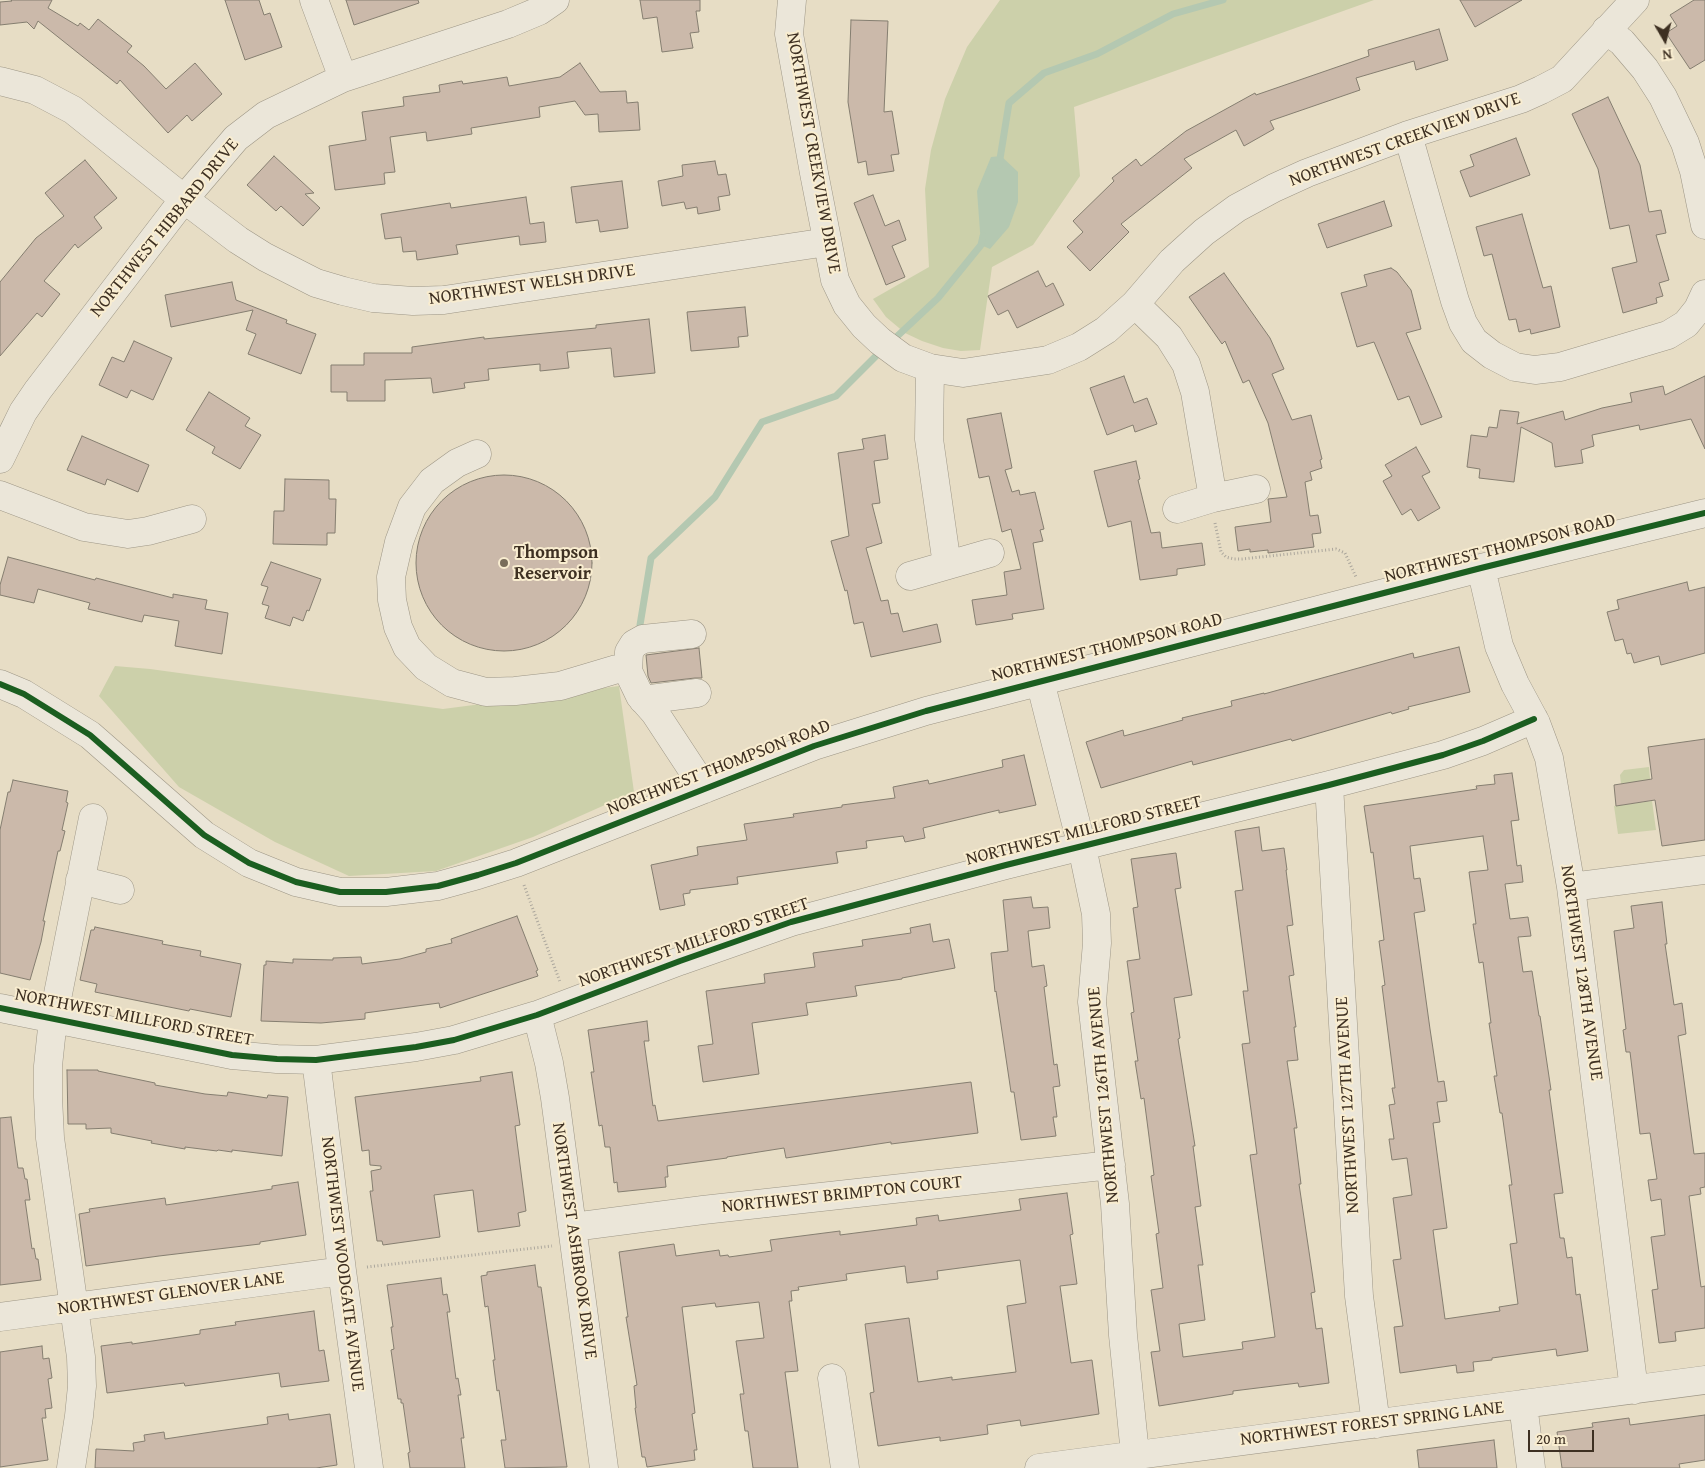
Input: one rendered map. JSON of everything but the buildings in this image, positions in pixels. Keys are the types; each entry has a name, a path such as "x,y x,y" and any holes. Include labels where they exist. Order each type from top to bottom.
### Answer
{"street":[{"path":"314,0 343,78"},
{"name":"NORTHWEST HIBBARD DRIVE","path":"0,459 23,412 38,390 184,199 236,138 266,115 343,78 508,24 539,11 555,0"},
{"name":"NORTHWEST CREEKVIEW DRIVE","path":"792,0 789,34 835,280 847,305 864,326 903,358 930,368 963,373 1048,360 1079,347 1106,330 1135,304 1172,261 1204,232 1237,208 1274,188 1307,172 1408,135 1521,99 1562,79 1634,0"},
{"path":"1606,30 1628,48 1645,69 1663,97 1685,143 1694,171 1705,225"},
{"name":"NORTHWEST WELSH DRIVE","path":"0,81 35,90 73,110 184,199 265,258 316,283 373,298 412,301 444,300 827,242"},
{"path":"1408,135 1455,301 1463,323 1474,341 1492,355 1515,367 1535,370 1560,367 1668,336 1686,324 1698,309 1705,294"},
{"path":"1135,304 1169,337 1186,364 1195,392 1214,498"},
{"path":"930,368 929,439 947,565"},
{"path":"476,454 457,463 432,481 412,507 399,542 391,577 392,592 398,627 407,647 426,667 452,683 486,692 560,686 617,669 628,672"},
{"path":"1177,509 1214,498 1256,489"},
{"path":"0,496 84,527 128,534 148,531 192,519"},
{"name":"NORTHWEST THOMPSON ROAD","path":"0,684 24,694 90,735 204,835 249,863 296,882 340,892 386,892 438,886 478,876 516,863 814,746 926,711 1480,568 1705,513"},
{"path":"910,576 990,553"},
{"name":"NORTHWEST 128TH AVENUE","path":"1480,568 1499,646 1515,684 1534,719 1549,758 1571,887 1634,1390"},
{"path":"692,634 642,640 634,644 629,652 628,672 643,700 655,713 705,789"},
{"name":"NORTHWEST 126TH AVENUE","path":"1040,681 1082,847 1096,914 1097,943 1092,1002 1111,1165 1123,1335 1135,1454"},
{"path":"643,700 697,693"},
{"name":"NORTHWEST MILLFORD STREET","path":"0,1008 232,1055 277,1059 316,1060 406,1049 454,1040 537,1015 680,961 791,922 1082,847 1330,786 1444,755 1534,719"},
{"name":"NORTHWEST 127TH AVENUE","path":"1330,786 1359,1296 1376,1424"},
{"path":"71,1468 82,1386 81,1357 50,1138 48,1090 53,1019 93,818"},
{"path":"1571,887 1705,870"},
{"path":"80,880 120,890"},
{"name":"NORTHWEST ASHBROOK DRIVE","path":"537,1015 549,1063 555,1098 564,1236 604,1468"},
{"name":"NORTHWEST WOODGATE AVENUE","path":"316,1060 369,1468"},
{"name":"NORTHWEST BRIMPTON COURT","path":"564,1236 703,1210 1111,1165"},
{"name":"NORTHWEST GLENOVER LANE","path":"0,1317 342,1271"},
{"path":"832,1378 845,1468"},
{"name":"NORTHWEST FOREST SPRING LANE","path":"1039,1468 1705,1380"},
{"path":"1523,1404 1530,1468"}],"path":[{"path":"1214,498 1212,508 1221,552 1226,557 1242,559 1340,550 1348,557 1363,598"},
{"path":"516,863 568,1003"},
{"path":"342,1271 564,1236"}],"shaded area":[{"path":"1000,0 1374,0 1074,107 1080,176 1033,245 992,267 980,350 961,351 943,348 905,333 886,317 873,299 929,267 925,189 931,150 945,99 967,47"},
{"path":"1001,156 1018,172 1018,202 1009,227 990,249 981,245 977,191 991,157"},
{"path":"115,666 150,669 443,709 619,686 634,792 533,837 436,871 349,876 275,842 179,787 99,696"},
{"path":"1649,767 1651,790 1626,793 1625,783 1621,784 1620,775 1624,770"},
{"path":"1652,801 1656,830 1618,834 1614,806"}],"waterway":[{"path":"999,165 1009,103 1044,73 1097,54 1173,14 1223,0"},
{"path":"891,342 938,298 981,245 983,236"},
{"path":"640,625 651,558 715,497 762,422 836,396 883,349"}],"cycle path":[{"path":"0,684 24,694 90,735 204,835 249,863 296,882 340,892 386,892 438,886 516,863 814,746 926,711 1481,568 1705,513"},
{"path":"0,1008 232,1055 277,1059 316,1060 454,1040 537,1015 680,961 791,922 1006,865 1443,755 1483,741 1534,719"}],"place":[{"name":"Thompson Reservoir","path":"504,563"}]}
